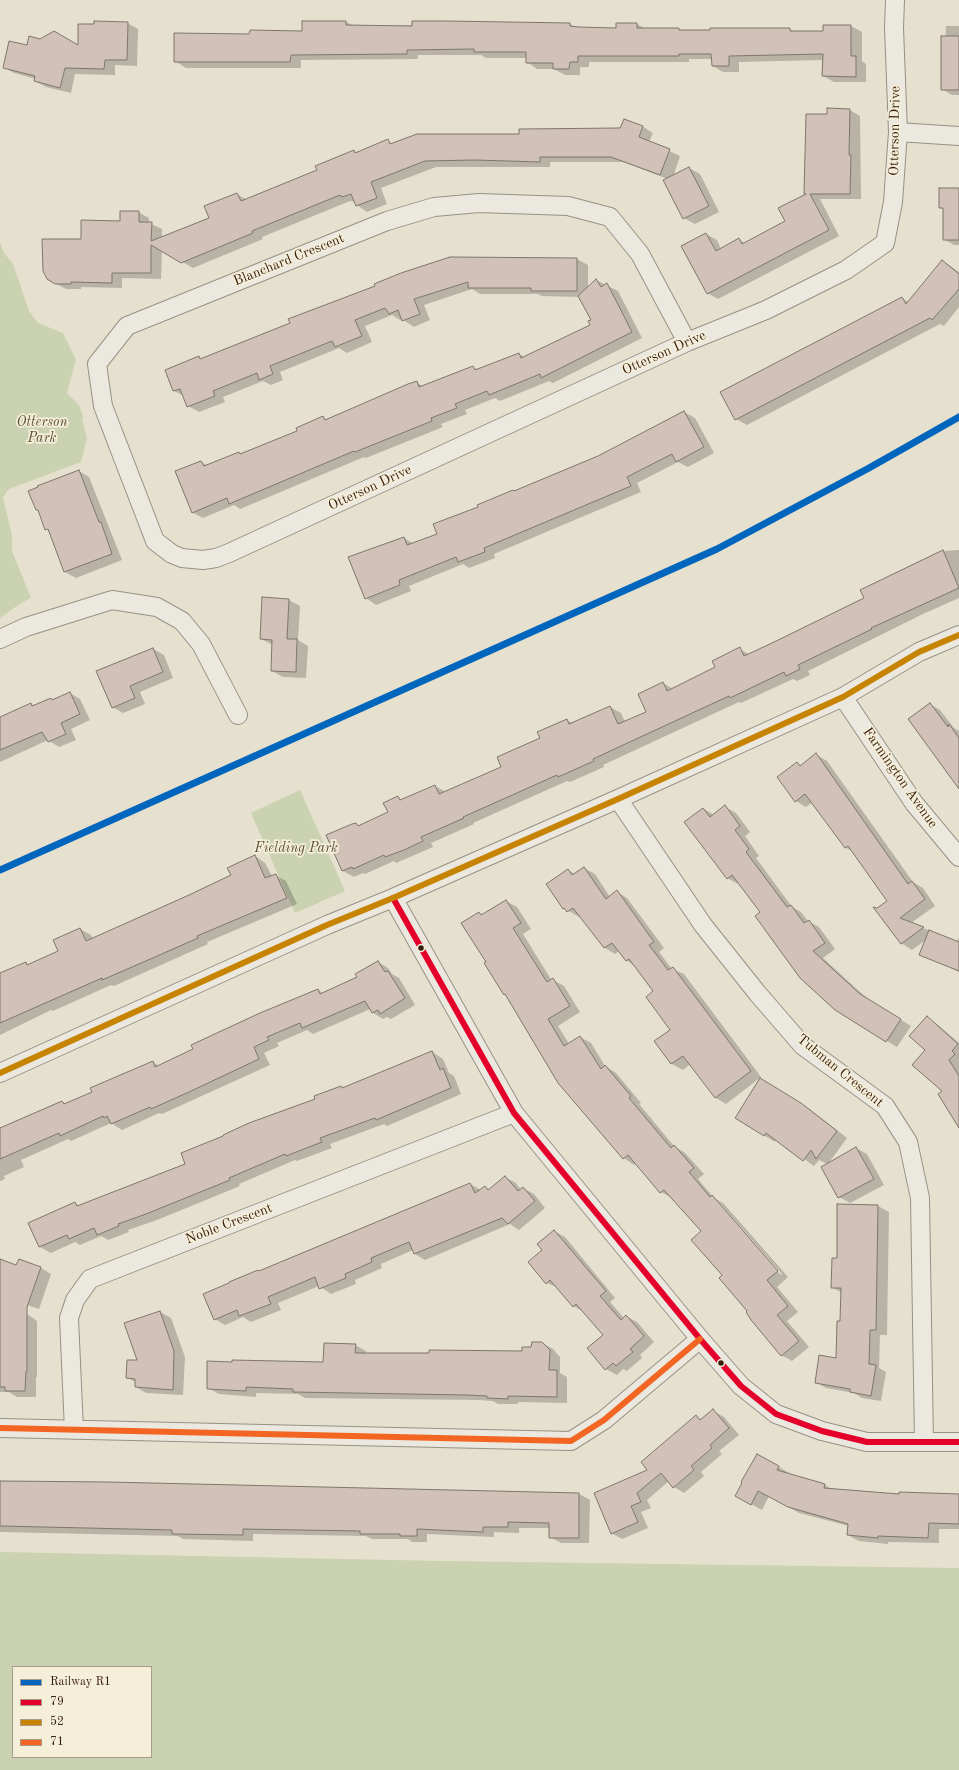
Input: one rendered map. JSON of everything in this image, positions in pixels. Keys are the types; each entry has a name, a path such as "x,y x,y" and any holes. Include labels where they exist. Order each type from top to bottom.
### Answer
{"street":[{"name":"Otterson Drive","path":"218,557 687,342 779,303 846,270 884,243 893,202 898,132 894,28 895,0"},
{"path":"898,132 959,136"},
{"name":"Blanchard Crescent","path":"218,557 203,560 182,558 172,554 155,541 103,406 100,389 97,364 127,326 387,221 434,207 479,203 568,206 610,217 640,254 687,342"},
{"path":"0,639 26,627 112,600 157,607 182,621 201,644 238,715"},
{"path":"0,1073 328,925 618,799 843,697 919,652 959,635"},
{"name":"Farmington Avenue","path":"843,697 914,803 959,857"},
{"name":"Tubman Crescent","path":"618,799 703,925 758,994 803,1046 885,1106 908,1142 920,1198 924,1442"},
{"path":"393,898 514,1113 700,1339 741,1386 776,1414 822,1431 867,1442 959,1442"},
{"name":"Noble Crescent","path":"74,1430 69,1318 75,1300 90,1279 514,1113"},
{"path":"0,1428 571,1441 604,1420 700,1339"}],"green space":[{"name":"Otterson Park","path":"0,243 4,253 13,264 29,311 38,323 63,333 76,360 67,393 79,405 83,416 82,420 87,438 81,462 9,489 3,497 12,536 12,551 31,598 21,603 0,618"},
{"name":"Fielding Park","path":"300,790 345,891 295,913 251,813"},
{"path":"0,1552 442,1561 959,1568 959,1770 0,1770"}],"building":[{"path":"94,21 128,22 127,60 105,60 104,69 65,68 60,88 34,81 35,76 3,68 9,41 27,45 29,36 40,39 54,31 78,45 78,24 94,24"},
{"path":"302,21 346,21 346,25 412,26 412,21 570,23 570,26 579,27 616,28 616,23 637,23 637,28 710,30 710,28 790,28 790,31 823,31 823,25 851,25 851,56 856,56 856,77 822,76 823,54 729,56 729,66 712,66 711,54 679,54 679,56 578,56 578,62 570,62 569,69 553,69 553,63 526,63 526,52 474,52 474,49 407,50 407,54 291,55 290,62 174,62 174,33 249,34 250,30 302,31"},
{"path":"941,36 959,36 959,90 941,90"},
{"path":"827,108 850,109 849,155 851,155 850,194 810,194 829,230 707,294 681,246 706,233 716,251 739,238 742,244 785,221 778,208 806,194 804,194 806,114 827,114"},
{"path":"624,119 643,126 639,137 670,149 660,175 611,157 540,157 540,162 475,160 425,161 371,182 377,198 356,206 351,194 342,197 340,195 252,231 253,233 181,263 151,245 151,273 112,273 112,283 71,282 71,284 55,284 47,279 43,271 42,239 81,239 81,220 120,221 120,211 139,211 139,222 152,222 151,241 209,218 204,206 237,193 241,201 317,170 315,166 354,150 355,153 388,139 390,144 417,134 519,134 519,129 620,128"},
{"path":"689,167 709,206 683,219 663,180"},
{"path":"939,188 959,188 959,240 943,240 943,208 939,208"},
{"path":"450,257 577,258 577,291 531,291 531,288 468,288 468,282 414,299 420,314 402,321 398,310 389,314 385,308 355,320 362,336 335,347 332,341 270,366 273,374 259,380 257,373 213,391 215,396 187,407 180,389 173,391 165,370 199,356 200,359 290,323 288,319 375,286 374,284 401,273"},
{"path":"942,260 959,274 959,289 932,320 930,318 735,420 720,392 902,297 906,304"},
{"path":"596,279 601,287 607,283 632,332 541,378 540,374 489,395 487,391 455,404 457,408 431,418 432,421 355,452 354,451 229,504 227,498 192,513 175,471 201,461 204,466 239,452 240,454 297,431 296,428 323,416 325,420 417,381 419,387 473,366 475,370 519,353 521,358 590,325 588,321 591,320 578,296"},
{"path":"684,411 704,447 676,462 672,454 627,477 631,486 484,548 485,552 458,562 456,557 399,580 400,585 365,599 348,557 404,537 407,545 437,534 433,524 478,507 477,505 598,456"},
{"path":"79,470 99,522 101,522 112,554 64,572 48,529 45,530 38,510 36,510 28,491"},
{"path":"943,550 959,588 871,628 872,629 798,665 800,669 786,676 784,672 730,698 729,696 593,759 594,761 558,777 557,775 463,817 464,818 421,837 423,841 404,850 385,857 384,855 353,869 352,867 342,871 326,835 352,824 356,823 358,826 388,812 383,803 398,796 400,800 435,785 439,794 501,767 497,757 540,738 537,732 567,719 569,724 610,706 618,724 646,712 638,694 663,682 667,691 715,667 712,661 740,647 744,656 772,643 864,598 860,590"},
{"path":"262,597 289,599 287,639 297,639 296,672 271,671 272,640 260,639"},
{"path":"153,648 163,672 130,686 135,698 112,708 96,671"},
{"path":"70,692 80,714 61,723 66,734 48,742 42,732 0,750 0,717 31,703 32,706 51,698 52,700"},
{"path":"930,703 948,727 949,724 959,738 959,789 908,719"},
{"path":"816,753 908,884 912,881 925,899 900,918 924,927 901,944 873,907 877,908 887,901 848,846 845,848 805,794 795,802 777,777 797,762 800,766"},
{"path":"725,805 740,826 735,830 749,849 746,852 787,907 791,905 804,923 809,920 825,943 813,951 860,994 901,1019 886,1042 835,1010 800,978 755,916 760,912 732,875 727,879 684,822 703,808 710,817"},
{"path":"255,855 265,878 276,874 287,898 197,936 198,938 155,957 102,980 102,978 0,1023 0,973 26,962 27,965 58,951 53,940 80,928 86,941 189,895 231,875 227,868"},
{"path":"584,867 606,899 617,890 654,942 649,945 668,970 673,967 751,1071 715,1098 683,1056 671,1064 654,1041 670,1030 646,997 653,991 629,959 626,961 612,943 604,948 573,908 567,912 564,908 563,909 546,884 568,869 572,875"},
{"path":"506,900 521,923 513,928 547,982 553,978 570,1006 548,1019 564,1046 580,1036 601,1069 605,1065 631,1096 629,1098 671,1148 674,1145 694,1168 689,1172 710,1197 712,1195 778,1271 767,1280 788,1306 777,1315 799,1341 781,1356 751,1320 746,1312 747,1311 719,1278 722,1275 691,1240 701,1231 664,1190 660,1193 628,1155 623,1159 558,1083 505,994 504,995 484,963 486,962 461,923 479,912 481,915"},
{"path":"929,930 959,942 959,971 919,955"},
{"path":"378,961 385,972 388,971 405,998 380,1014 378,1010 372,1013 365,1001 302,1028 300,1023 267,1037 269,1040 254,1047 259,1059 189,1092 151,1109 150,1107 111,1124 107,1116 104,1118 103,1116 60,1136 59,1133 0,1159 0,1128 62,1101 64,1104 92,1092 90,1088 153,1061 155,1067 193,1049 191,1045 260,1013 318,989 320,994 357,977 355,974"},
{"path":"927,1016 958,1044 952,1051 955,1054 949,1060 959,1076 959,1128 938,1094 942,1091 912,1065 925,1050 909,1036"},
{"path":"432,1051 440,1070 443,1068 451,1088 376,1120 375,1118 320,1138 322,1142 286,1156 285,1154 229,1178 230,1180 118,1224 119,1226 97,1235 94,1228 69,1239 67,1235 39,1247 28,1223 75,1202 77,1206 185,1164 181,1153 223,1136 249,1123 315,1099 314,1096 341,1086 342,1088"},
{"path":"760,1078 801,1103 837,1131 816,1159 811,1150 803,1161 766,1133 764,1136 735,1118"},
{"path":"856,1147 874,1179 838,1198 821,1167"},
{"path":"505,1176 518,1191 523,1187 535,1201 508,1224 502,1218 414,1254 409,1242 371,1258 372,1262 345,1274 346,1278 319,1289 315,1277 268,1297 271,1304 239,1316 237,1310 214,1320 203,1294 470,1183 475,1193 485,1186 488,1190"},
{"path":"837,1204 878,1205 876,1330 870,1330 869,1364 876,1365 871,1396 850,1392 850,1389 815,1383 819,1355 836,1358 837,1321 840,1321 841,1288 831,1288 832,1258 837,1258"},
{"path":"554,1230 606,1291 600,1296 621,1320 626,1315 644,1336 630,1349 633,1352 616,1366 613,1363 605,1370 587,1348 603,1335 576,1304 573,1307 550,1280 546,1284 528,1262 542,1250 537,1244"},
{"path":"0,1259 16,1265 19,1259 41,1267 27,1307 27,1371 25,1391 5,1391 5,1387 0,1387"},
{"path":"160,1311 174,1351 173,1390 135,1387 135,1379 126,1378 127,1360 137,1360 124,1323"},
{"path":"532,1342 542,1342 550,1350 549,1370 557,1370 557,1397 508,1396 508,1399 467,1395 293,1392 293,1389 246,1387 246,1391 207,1389 207,1361 232,1362 232,1360 323,1362 324,1343 356,1344 355,1353 429,1353 429,1350 522,1351 522,1347 531,1347"},
{"path":"713,1409 729,1428 710,1445 712,1448 691,1466 694,1470 673,1488 661,1473 637,1493 641,1502 631,1506 638,1522 611,1534 594,1493 647,1470 641,1462 696,1415 700,1420"},
{"path":"757,1454 779,1466 777,1470 825,1484 824,1488 899,1494 899,1492 959,1494 959,1524 929,1523 928,1538 878,1536 878,1538 847,1535 848,1524 788,1507 758,1491 751,1505 735,1496"},
{"path":"0,1481 109,1482 579,1493 579,1538 549,1538 549,1523 508,1522 508,1527 483,1527 483,1532 417,1529 417,1536 400,1536 400,1534 360,1534 360,1531 243,1529 243,1535 172,1534 172,1530 0,1526"}],"rail line":[{"name":"R1","path":"0,870 717,549 869,468 959,417"}],"transit line":[{"name":"52","path":"0,1073 327,925 393,898 618,799 843,697 919,652 959,635"},
{"name":"79","path":"393,898 514,1113 700,1339 741,1386 776,1414 822,1431 867,1442 959,1442"},
{"name":"71","path":"0,1428 571,1441 604,1420 700,1339"}]}
